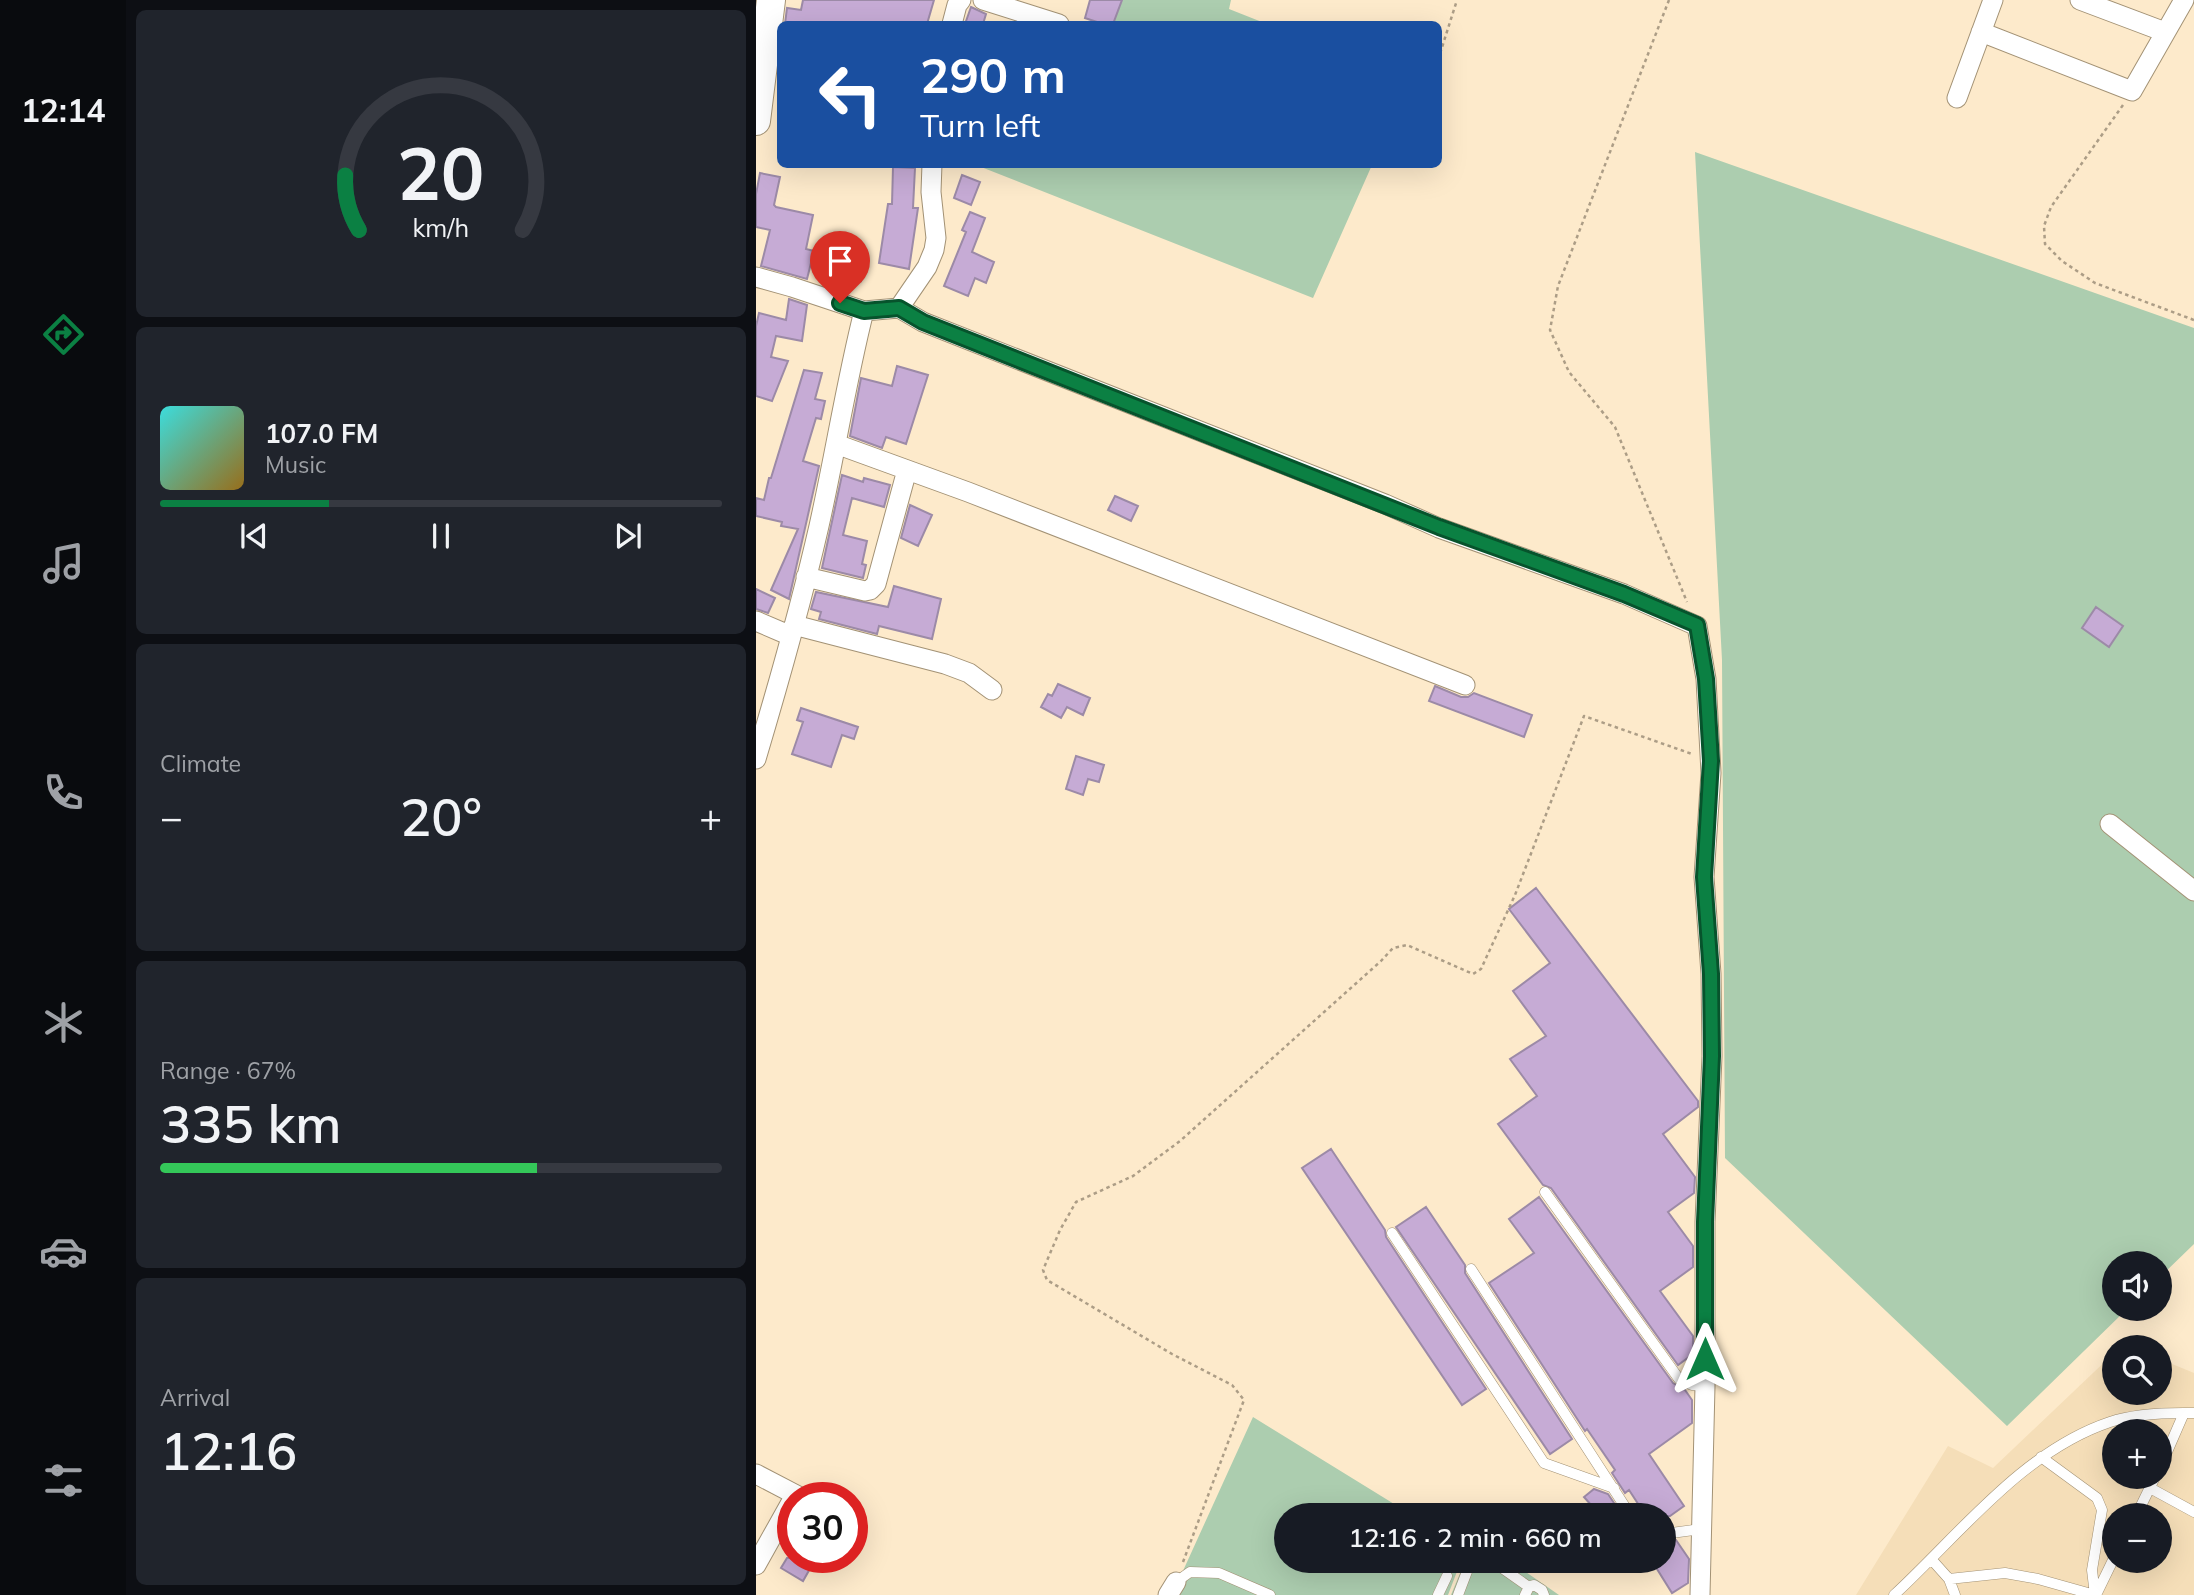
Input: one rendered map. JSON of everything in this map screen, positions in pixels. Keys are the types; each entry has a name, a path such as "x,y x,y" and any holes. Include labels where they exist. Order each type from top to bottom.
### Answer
{"street":[{"path":"756,121 771,0"},
{"path":"953,21 961,0"},
{"path":"983,0 1050,21"},
{"path":"1957,98 1993,0"},
{"path":"2080,0 2165,32"},
{"path":"1981,32 2132,91 2184,0"},
{"path":"899,308 927,267 934,250 936,239 931,192 932,168"},
{"path":"756,277 864,311 899,308 923,322 1439,527 1624,594 1697,625 1706,679 1711,761 1704,877 1711,974 1712,1056 1705,1222 1705,1386 1700,1595"},
{"path":"756,759 793,631 864,311"},
{"path":"836,444 1465,685"},
{"path":"806,577 865,591 874,586 880,573 907,470"},
{"path":"756,621 945,664 969,673 992,690"},
{"path":"2110,824 2194,891"},
{"path":"756,1474 777,1486"},
{"path":"756,1565 777,1529"}],"lane":[{"path":"1545,1192 1679,1379 1692,1385 1705,1386"},
{"path":"1392,1233 1545,1462 1614,1488"},
{"path":"1471,1269 1623,1503"},
{"path":"1895,1595 2011,1482 2041,1457 2072,1438 2111,1421 2153,1414 2189,1413 2172,1445"},
{"path":"2041,1457 2097,1498 2102,1510 2092,1570 2096,1595"},
{"path":"2152,1489 2194,1512"},
{"path":"1676,1532 1700,1529"},
{"path":"1932,1560 1949,1579 1955,1595"},
{"path":"1172,1588 1190,1572 1200,1570 1219,1573 1270,1595"},
{"path":"1458,1595 1466,1573"},
{"path":"1506,1573 1527,1591 1539,1586 1544,1595"},
{"path":"1949,1579 2005,1573 2096,1595"},
{"path":"2096,1595 2107,1573"},
{"path":"1438,1595 1447,1576"}],"path":[{"path":"1442,47 1457,0"},
{"path":"1669,0 1558,286 1550,330 1569,372 1615,427 1697,625"},
{"path":"2132,91 2051,207 2044,226 2045,244 2062,261 2095,283 2194,320"},
{"path":"1172,1588 1244,1400 1232,1385 1172,1354 1047,1280 1043,1270 1060,1230 1076,1202 1133,1176 1180,1141 1393,948 1407,945 1473,974 1481,968 1515,895 1584,716 1711,761"}],"shaded area":[{"path":"2102,1364 2102,1405 2172,1405 2172,1364 2194,1373 2194,1595 1856,1595 1948,1446 1993,1468"}],"green space":[{"path":"1110,0 1231,0 1229,9 1259,21 1101,21"},
{"path":"1695,152 2194,328 2194,1244 2172,1265 2172,1251 2102,1251 2102,1321 2115,1321 2007,1426 1725,1158 1722,660"},
{"path":"984,168 1371,168 1313,298"},
{"path":"1253,1417 1393,1503 1274,1503 1274,1573 1456,1573 1448,1595 1172,1595"},
{"path":"1460,1573 1527,1573 1559,1595 1451,1595"}],"building":[{"path":"803,0 934,0 928,21 785,21 787,8 801,10"},
{"path":"1090,0 1122,0 1114,21 1085,18"},
{"path":"971,7 986,14 984,21 966,21"},
{"path":"893,168 915,168 913,208 918,208 909,269 879,263 888,204 892,204"},
{"path":"760,173 780,177 774,205 776,207 813,215 806,249 814,251 807,279 761,266 770,230 756,227 756,194"},
{"path":"962,175 980,182 971,205 954,198"},
{"path":"970,212 985,218 972,252 994,262 986,283 975,278 968,296 944,286 966,232 962,230"},
{"path":"842,250 866,254 861,281 837,276"},
{"path":"789,299 807,305 802,341 776,336 771,357 788,361 772,401 756,396 756,326 759,313 786,320"},
{"path":"897,366 928,375 906,444 886,437 882,448 850,436 861,378 892,386"},
{"path":"804,370 822,373 815,399 825,401 821,419 816,418 803,461 819,466 789,599 771,590 798,529 781,526 782,522 756,516 756,498 764,500"},
{"path":"842,475 863,482 864,478 890,485 884,507 852,498 843,535 867,541 862,564 866,565 863,578 822,568"},
{"path":"1115,496 1138,506 1131,521 1108,510"},
{"path":"910,505 932,515 918,546 901,538"},
{"path":"894,586 941,599 932,639 879,626 877,634 819,619 821,612 811,609 816,592 888,607"},
{"path":"756,589 775,598 768,613 756,609"},
{"path":"2096,607 2123,626 2109,647 2082,628"},
{"path":"1058,684 1090,698 1083,715 1067,707 1061,718 1041,707 1048,694 1052,696"},
{"path":"1435,686 1461,697 1474,693 1532,715 1524,737 1429,701"},
{"path":"801,708 858,727 854,739 842,735 831,767 792,754 803,722 797,720"},
{"path":"1076,756 1104,765 1099,782 1088,779 1083,795 1066,789"},
{"path":"1536,888 1698,1101 1698,1107 1663,1134 1695,1177 1694,1193 1668,1212 1693,1246 1693,1267 1660,1291 1693,1336 1693,1354 1678,1365 1551,1188 1543,1185 1498,1124 1537,1096 1510,1059 1546,1036 1513,991 1550,963 1509,909"},
{"path":"1331,1149 1486,1389 1462,1405 1302,1168"},
{"path":"1539,1197 1673,1383 1685,1390 1692,1400 1692,1423 1649,1454 1684,1506 1676,1512 1676,1503 1638,1503 1629,1490 1625,1493 1612,1473 1615,1470 1587,1429 1585,1431 1489,1283 1534,1253 1509,1219"},
{"path":"1426,1207 1465,1265 1465,1273 1572,1439 1550,1454 1396,1227"},
{"path":"1594,1489 1608,1494 1614,1503 1589,1503 1584,1497"},
{"path":"1676,1540 1689,1559 1688,1583 1672,1593 1660,1573 1676,1573"},
{"path":"789,1573 808,1573 803,1581"}],"route":[{"path":"840,303 864,311 899,308 923,322 1439,527 1624,594 1697,625 1706,679 1711,761 1704,877 1711,974 1712,1056 1705,1222 1705,1359"}]}
